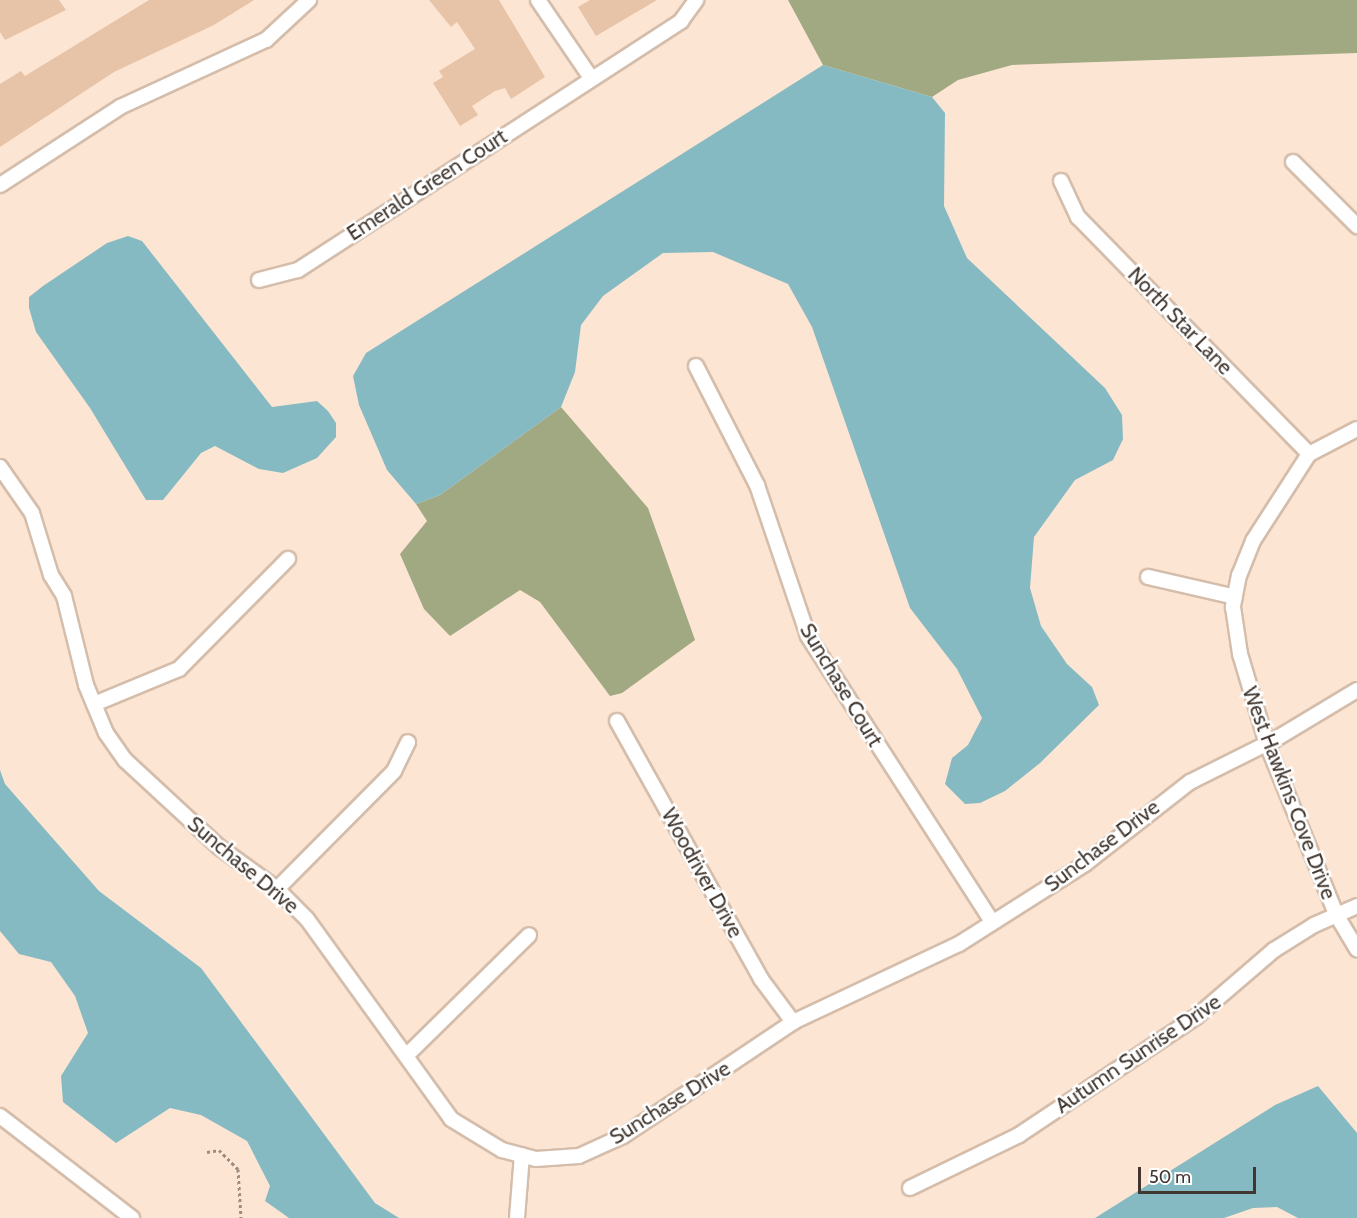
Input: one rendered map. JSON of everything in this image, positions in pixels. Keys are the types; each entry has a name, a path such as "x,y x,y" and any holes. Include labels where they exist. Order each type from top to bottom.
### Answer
{"street":[{"path":"0,185 120,107 266,40 309,0"},
{"path":"538,0 591,78"},
{"name":"Emerald Green Court","path":"259,280 298,270 681,21 696,0"},
{"path":"1293,162 1357,226"},
{"name":"North Star Lane","path":"1061,181 1078,217 1309,454"},
{"name":"Sunchase Court","path":"696,366 750,468 808,636 992,922"},
{"name":"West Hawkins Cove Drive","path":"1357,429 1309,454 1253,541 1235,597 1240,654 1267,744 1337,916 1357,949"},
{"name":"Sunchase Drive","path":"0,467 32,513 51,575 64,596 94,704 125,760 219,847 277,889 307,919 407,1055 414,1075 451,1119 502,1150 536,1159 579,1156 624,1136 793,1022 905,972 992,922 1085,864 1190,782 1267,744 1357,690"},
{"path":"94,704 179,669 288,559"},
{"path":"1148,576 1235,597"},
{"name":"Woodriver Drive","path":"617,721 761,979 793,1022"},
{"path":"277,889 394,771 408,742"},
{"name":"Autumn Sunrise Drive","path":"910,1188 1019,1135 1196,1017 1274,950 1357,906"},
{"path":"407,1055 529,935"},
{"path":"0,1116 132,1218"},
{"path":"517,1218 522,1155"}],"path":[{"path":"207,1152 219,1150 238,1169 241,1218"}],"green space":[{"path":"788,0 1357,0 1357,53 1012,65 958,80 932,97 823,65"},
{"path":"561,407 648,508 695,640 622,693 610,696 540,602 520,590 450,636 424,609 400,554 427,521 416,504 440,495"}],"water":[{"path":"823,65 932,97 945,113 944,206 967,258 1105,388 1122,415 1123,439 1113,460 1075,480 1034,537 1030,588 1041,626 1067,664 1092,687 1099,705 1040,763 1005,791 980,803 965,804 945,784 952,758 968,745 982,718 957,669 910,608 812,327 788,284 713,252 663,253 603,296 581,325 575,372 561,407 440,495 416,504 387,470 359,405 353,376 366,353"},
{"path":"128,236 142,241 272,407 317,401 328,411 336,423 336,437 317,458 283,473 259,469 215,446 201,453 163,500 146,500 90,408 36,332 29,308 29,297 43,286 107,243"},
{"path":"0,770 5,784 99,891 201,968 375,1203 399,1218 289,1218 265,1201 270,1186 247,1141 201,1115 170,1108 116,1143 63,1102 61,1076 88,1033 75,996 51,962 19,954 0,931"},
{"path":"1318,1086 1357,1133 1357,1218 1298,1218 1277,1207 1253,1208 1224,1218 1095,1218 1275,1105"}],"building":[{"path":"0,0 59,0 66,10 5,40 0,32"},
{"path":"149,0 254,0 214,25 114,72 0,147 0,84 21,71 25,76"},
{"path":"429,0 499,0 545,77 511,99 505,88 495,91 472,106 478,115 460,126 433,83 443,77 439,71 475,49 457,22 451,27"},
{"path":"590,0 657,0 596,36 578,7"}]}
